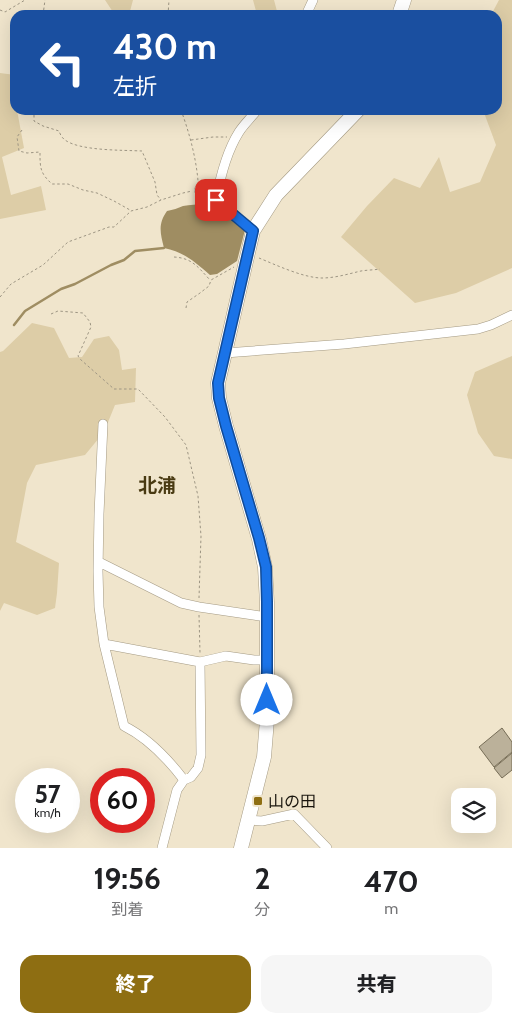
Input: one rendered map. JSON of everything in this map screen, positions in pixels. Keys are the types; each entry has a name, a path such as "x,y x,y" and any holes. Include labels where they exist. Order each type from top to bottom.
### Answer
{"main road":[{"path":"241,848 264,757 267,720 266,567 226,426 219,398 218,383 253,231 276,195 353,115"}],"street":[{"path":"216,200 220,180 236,139 244,124 252,115"},
{"path":"199,190 202,196 216,200 253,231"},
{"path":"225,353 363,342 478,329 512,315"},
{"path":"103,424 98,571 99,607 104,644 124,726 134,731 153,746 184,780"},
{"path":"98,562 181,603 267,616"},
{"path":"104,644 200,662 226,656 267,660"},
{"path":"162,848 177,790 184,780 191,776 198,768 201,755 200,662"},
{"path":"248,820 262,821 294,814 327,848"}],"path":[{"path":"0,10 5,12 24,0"},
{"path":"34,115 34,120 43,126 59,131 64,140 74,144 89,148 142,151 155,182 157,194 161,200"},
{"path":"0,297 11,284 43,265 68,242 109,227 114,227 131,211 182,193 199,190 197,172 183,115"},
{"path":"22,130 17,137 19,151 27,153 40,152 40,166 43,176 52,184 68,184 97,193 131,211"},
{"path":"190,141 213,137 236,139"},
{"path":"174,257 183,257 192,261 211,280"},
{"path":"186,308 187,302 209,286 211,280 246,257 320,278 331,278 380,269"},
{"path":"52,314 58,311 83,313 90,322 91,327 78,356 80,359 114,390 138,389 166,418 186,445 198,496 201,536 200,662"}],"shaded area":[{"path":"105,0 133,0 130,10 112,10"},
{"path":"253,0 274,0 277,10 256,10"},
{"path":"499,0 512,0 512,268 456,293 415,303 341,237 394,178 420,188 439,157 450,192 480,182 496,145 485,115 502,115 502,10 494,10"},
{"path":"0,73 10,74 10,115 18,115 24,148 2,157 11,195 41,186 46,210 0,219"},
{"path":"204,204 219,210 245,230 237,261 217,274 210,275 183,255 164,248 161,233 162,220 167,211 183,206"},
{"path":"32,323 54,328 69,358 82,357 94,339 109,336 119,350 122,370 136,368 135,402 115,405 104,432 85,455 36,465 27,483 16,542 59,563 55,608 37,615 4,603 0,611 0,352"},
{"path":"512,356 512,459 494,456 478,433 467,395 475,372"}],"building":[{"path":"502,728 512,742 512,752 494,767 479,747"},
{"path":"512,753 512,770 502,778 494,768"}],"waterway":[{"path":"14,325 25,311 61,289 124,260 135,251 164,248"}],"place":[{"name":"山の田","path":"258,801"}],"district":[{"name":"北浦","path":"157,485"}],"route":[{"path":"216,200 253,231 218,383 219,398 226,426 266,567 267,700"}]}
